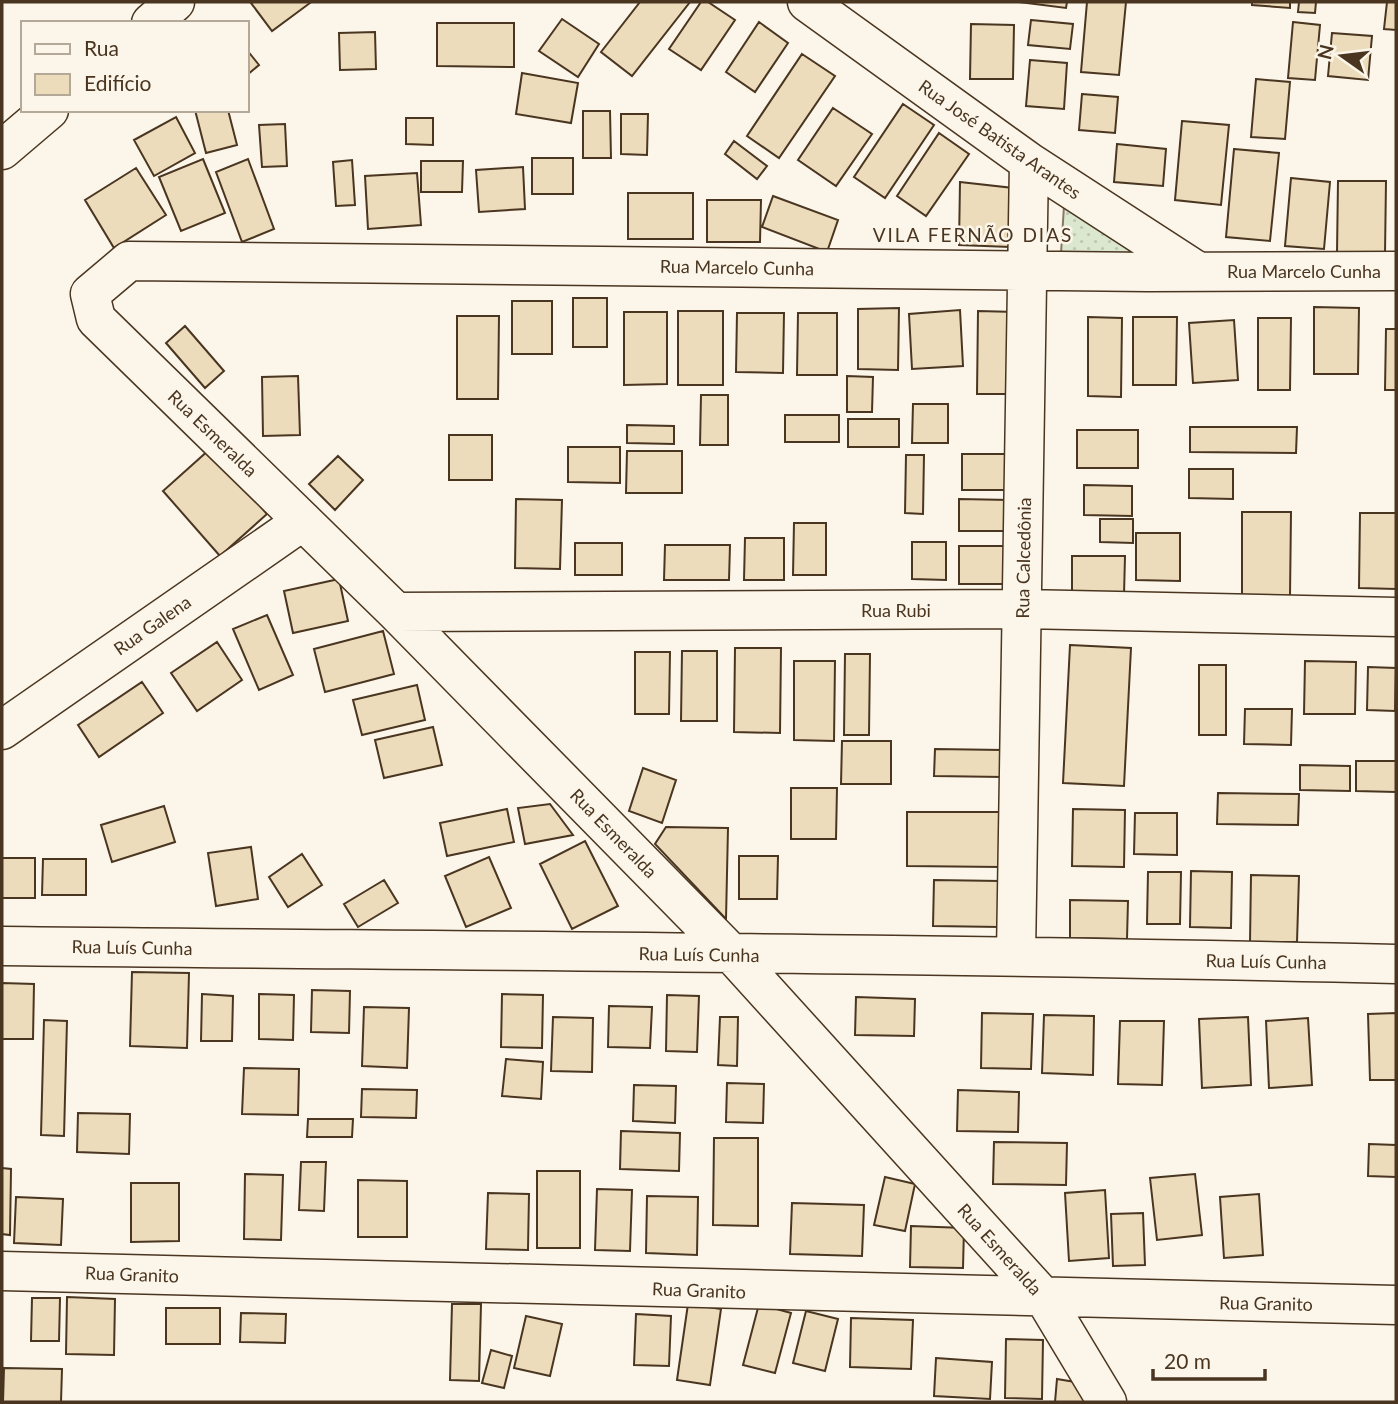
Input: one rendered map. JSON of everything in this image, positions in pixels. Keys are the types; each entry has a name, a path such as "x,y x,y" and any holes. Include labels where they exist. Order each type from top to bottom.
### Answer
{"street":[{"path":"153,21 176,2"},
{"name":"Rua José Batista Arantes","path":"807,2 1029,162 1197,271"},
{"path":"2,150 47,112"},
{"name":"Rua Calcedônia","path":"1016,955 1029,162"},
{"name":"Rua Marcelo Cunha","path":"90,294 129,261 1396,271"},
{"name":"Rua Esmeralda","path":"90,294 96,319 396,612 733,955 1045,1299 1107,1402"},
{"name":"Rua Galena","path":"2,730 303,521"},
{"name":"Rua Rubi","path":"396,612 1022,609 1396,617"},
{"name":"Rua Luís Cunha","path":"2,946 733,955 1016,955 1396,964"},
{"name":"Rua Granito","path":"2,1271 1396,1306"}],"green space":[{"path":"1064,206 1146,254 1061,253"}],"building":[{"path":"640,2 690,2 632,76 601,52"},
{"path":"701,2 708,2 735,20 701,70 669,49"},
{"path":"1019,2 1067,2 1066,8"},
{"path":"1087,2 1126,2 1119,75 1081,72"},
{"path":"1252,2 1290,2 1290,8 1252,5"},
{"path":"1299,2 1316,2 1315,13 1298,12"},
{"path":"1387,2 1396,2 1396,30 1384,29"},
{"path":"251,3 310,3 272,31"},
{"path":"562,19 599,44 578,77 539,51"},
{"path":"1031,20 1073,24 1070,49 1028,45"},
{"path":"759,22 788,43 755,92 726,72"},
{"path":"1293,22 1320,25 1315,80 1288,78"},
{"path":"437,23 514,23 514,67 437,66"},
{"path":"971,24 1014,25 1013,79 970,79"},
{"path":"375,32 376,69 340,70 339,33"},
{"path":"1332,33 1372,36 1368,80 1328,76"},
{"path":"248,51 259,65 248,74"},
{"path":"802,54 835,76 779,158 747,136"},
{"path":"1030,60 1067,63 1064,109 1026,106"},
{"path":"522,73 578,83 571,123 516,114"},
{"path":"1256,79 1290,82 1285,139 1251,137"},
{"path":"1082,94 1118,97 1115,133 1079,130"},
{"path":"903,104 934,125 885,198 854,177"},
{"path":"833,108 872,134 836,186 798,160"},
{"path":"583,111 610,111 611,158 583,158"},
{"path":"196,112 229,112 237,145 206,153"},
{"path":"621,114 648,114 647,155 621,154"},
{"path":"176,117 195,153 154,176 134,140"},
{"path":"406,118 433,118 433,145 406,144"},
{"path":"1182,121 1229,125 1221,205 1175,200"},
{"path":"285,124 287,166 262,167 259,125"},
{"path":"939,133 969,154 926,216 897,196"},
{"path":"734,141 767,166 757,179 725,154"},
{"path":"1117,144 1166,149 1163,186 1114,182"},
{"path":"1234,149 1279,153 1270,241 1226,237"},
{"path":"532,158 573,158 573,194 532,194"},
{"path":"203,159 225,213 181,231 159,177"},
{"path":"248,159 274,229 242,242 216,172"},
{"path":"352,160 355,205 336,206 333,162"},
{"path":"421,161 463,161 462,192 421,192"},
{"path":"523,167 525,209 479,212 476,170"},
{"path":"136,168 166,215 114,248 85,200"},
{"path":"417,173 421,225 368,229 365,176"},
{"path":"1291,178 1330,182 1324,249 1285,246"},
{"path":"1338,181 1386,181 1385,254 1337,253"},
{"path":"960,182 1013,188 1010,247 959,245"},
{"path":"628,193 693,193 693,239 628,239"},
{"path":"773,196 838,220 827,252 762,227"},
{"path":"707,200 761,200 760,242 707,242"},
{"path":"573,298 607,298 607,347 573,347"},
{"path":"512,301 552,301 552,354 512,354"},
{"path":"1314,307 1359,308 1358,374 1314,374"},
{"path":"899,308 898,370 858,369 858,309"},
{"path":"960,310 963,366 912,369 909,314"},
{"path":"678,311 723,311 723,385 678,385"},
{"path":"978,311 1016,312 1015,394 977,394"},
{"path":"624,312 667,312 667,384 624,385"},
{"path":"737,313 784,313 783,373 736,372"},
{"path":"798,313 837,313 837,375 797,375"},
{"path":"457,316 499,316 498,399 457,399"},
{"path":"1088,317 1122,318 1121,397 1088,396"},
{"path":"1133,317 1177,317 1176,385 1133,385"},
{"path":"1258,318 1291,318 1290,390 1258,390"},
{"path":"1234,320 1238,380 1193,383 1189,323"},
{"path":"185,326 224,371 205,388 166,343"},
{"path":"1386,329 1396,329 1396,390 1385,390"},
{"path":"298,376 300,435 263,436 262,377"},
{"path":"847,376 873,377 872,412 847,412"},
{"path":"701,395 728,395 728,445 700,445"},
{"path":"913,404 948,404 948,443 912,443"},
{"path":"785,415 839,415 839,442 785,442"},
{"path":"848,419 899,419 899,447 848,447"},
{"path":"627,425 674,426 674,444 627,443"},
{"path":"1190,427 1297,427 1296,453 1190,452"},
{"path":"1077,430 1138,430 1138,468 1077,468"},
{"path":"449,435 492,435 492,480 449,480"},
{"path":"568,447 620,447 620,483 568,482"},
{"path":"210,449 267,514 220,556 163,491"},
{"path":"627,451 682,451 682,493 626,493"},
{"path":"962,454 1012,454 1012,490 962,490"},
{"path":"906,455 924,455 923,514 905,513"},
{"path":"338,456 363,480 335,510 309,484"},
{"path":"1189,469 1233,469 1233,499 1189,498"},
{"path":"1084,485 1132,486 1132,516 1084,515"},
{"path":"516,499 562,500 560,569 515,568"},
{"path":"959,499 1010,500 1010,531 959,531"},
{"path":"1242,512 1291,512 1290,596 1242,595"},
{"path":"1360,513 1396,513 1396,589 1359,588"},
{"path":"1100,519 1133,519 1133,543 1100,542"},
{"path":"794,523 826,523 826,575 793,575"},
{"path":"1136,533 1180,533 1180,581 1136,580"},
{"path":"745,538 784,538 784,580 744,580"},
{"path":"912,542 946,542 946,580 912,579"},
{"path":"575,543 622,543 622,575 575,575"},
{"path":"665,545 730,545 729,580 664,580"},
{"path":"959,546 1013,546 1013,584 959,584"},
{"path":"1072,556 1125,556 1124,595 1072,594"},
{"path":"339,579 348,621 293,633 284,591"},
{"path":"267,615 293,675 259,690 233,629"},
{"path":"383,631 394,674 325,692 314,649"},
{"path":"217,642 242,680 197,711 171,673"},
{"path":"1070,645 1131,648 1124,786 1063,783"},
{"path":"735,648 781,648 780,733 734,732"},
{"path":"682,651 717,651 717,721 681,721"},
{"path":"635,652 670,652 669,714 635,714"},
{"path":"845,654 870,654 869,735 844,735"},
{"path":"794,661 835,661 834,741 794,740"},
{"path":"1305,661 1356,662 1355,714 1304,714"},
{"path":"1199,665 1226,665 1226,735 1199,735"},
{"path":"1368,667 1396,668 1395,711 1367,710"},
{"path":"142,682 163,713 99,757 78,725"},
{"path":"417,685 425,720 362,735 353,700"},
{"path":"1245,709 1292,709 1291,745 1244,744"},
{"path":"433,727 442,765 384,778 375,740"},
{"path":"842,741 891,741 891,784 841,784"},
{"path":"935,749 1003,750 1003,777 934,776"},
{"path":"1356,761 1396,761 1396,792 1356,791"},
{"path":"1300,765 1350,766 1350,791 1300,790"},
{"path":"643,768 676,780 662,823 629,811"},
{"path":"791,788 837,788 836,839 791,839"},
{"path":"1218,793 1299,794 1298,825 1217,824"},
{"path":"550,804 573,835 525,844 518,808"},
{"path":"164,806 175,842 112,862 101,825"},
{"path":"507,809 514,842 447,856 440,823"},
{"path":"1073,809 1125,810 1124,867 1072,866"},
{"path":"907,812 1002,812 1001,867 907,866"},
{"path":"1135,813 1177,813 1177,855 1134,854"},
{"path":"666,827 728,828 726,919 655,844"},
{"path":"585,841 618,906 572,929 540,864"},
{"path":"251,847 258,899 216,906 208,853"},
{"path":"302,854 322,885 288,907 269,877"},
{"path":"739,856 778,856 777,899 739,899"},
{"path":"489,857 511,908 466,927 445,876"},
{"path":"2,858 35,858 35,898 2,898"},
{"path":"43,859 86,859 86,895 42,895"},
{"path":"1191,871 1232,872 1231,928 1190,927"},
{"path":"1148,872 1181,872 1180,924 1147,924"},
{"path":"1251,875 1299,876 1297,942 1250,942"},
{"path":"384,880 398,903 358,927 344,904"},
{"path":"934,880 1000,881 1000,927 933,926"},
{"path":"1070,900 1128,901 1127,939 1070,938"},
{"path":"132,972 189,973 187,1048 130,1046"},
{"path":"2,983 34,984 33,1039 2,1039"},
{"path":"312,990 350,991 349,1033 311,1032"},
{"path":"202,994 233,996 232,1041 201,1041"},
{"path":"259,994 294,995 293,1040 259,1039"},
{"path":"502,994 543,995 542,1048 501,1047"},
{"path":"667,995 699,996 697,1052 666,1051"},
{"path":"856,997 915,999 914,1036 855,1035"},
{"path":"609,1006 652,1007 650,1048 608,1047"},
{"path":"364,1007 409,1008 407,1068 362,1066"},
{"path":"982,1013 1033,1014 1031,1069 981,1068"},
{"path":"1396,1013 1396,1080 1370,1080 1368,1014"},
{"path":"1044,1015 1094,1016 1093,1075 1042,1073"},
{"path":"553,1017 593,1018 592,1072 551,1071"},
{"path":"720,1017 738,1017 737,1066 718,1065"},
{"path":"1248,1017 1251,1085 1202,1088 1199,1019"},
{"path":"1308,1018 1312,1085 1269,1088 1266,1021"},
{"path":"44,1020 67,1021 64,1136 41,1135"},
{"path":"1120,1021 1164,1021 1162,1085 1118,1084"},
{"path":"506,1059 543,1062 541,1099 502,1096"},
{"path":"244,1068 299,1069 298,1115 242,1114"},
{"path":"727,1083 764,1084 763,1123 726,1122"},
{"path":"634,1085 676,1086 675,1123 633,1121"},
{"path":"362,1089 417,1090 416,1118 361,1117"},
{"path":"958,1090 1019,1092 1018,1132 957,1131"},
{"path":"78,1113 130,1114 129,1154 77,1152"},
{"path":"308,1119 353,1119 352,1137 307,1137"},
{"path":"621,1131 680,1133 679,1171 620,1169"},
{"path":"714,1138 758,1138 758,1226 713,1225"},
{"path":"994,1142 1067,1143 1066,1185 993,1184"},
{"path":"1369,1144 1396,1145 1396,1177 1368,1176"},
{"path":"301,1162 326,1162 324,1211 299,1210"},
{"path":"2,1168 11,1169 10,1235 2,1234"},
{"path":"537,1171 580,1171 580,1248 537,1248"},
{"path":"245,1174 283,1175 281,1240 244,1239"},
{"path":"1195,1174 1202,1235 1157,1240 1150,1178"},
{"path":"885,1177 915,1184 905,1231 874,1225"},
{"path":"358,1180 407,1181 407,1237 358,1237"},
{"path":"131,1183 179,1183 179,1241 131,1242"},
{"path":"597,1189 632,1190 630,1251 595,1250"},
{"path":"1105,1190 1109,1258 1069,1261 1065,1193"},
{"path":"488,1193 529,1194 528,1250 486,1249"},
{"path":"1259,1194 1263,1255 1224,1258 1220,1197"},
{"path":"647,1196 698,1197 697,1255 646,1253"},
{"path":"16,1197 63,1199 61,1245 14,1243"},
{"path":"792,1203 864,1205 862,1256 790,1254"},
{"path":"1143,1213 1145,1265 1113,1266 1111,1214"},
{"path":"911,1226 964,1228 963,1268 910,1267"},
{"path":"67,1297 115,1299 114,1355 66,1354"},
{"path":"32,1298 60,1298 59,1341 31,1341"},
{"path":"452,1304 481,1304 479,1381 450,1380"},
{"path":"688,1304 721,1309 710,1385 677,1380"},
{"path":"759,1304 791,1313 775,1373 743,1365"},
{"path":"166,1308 220,1308 220,1344 166,1344"},
{"path":"806,1311 838,1319 825,1371 793,1363"},
{"path":"241,1313 286,1314 285,1343 240,1342"},
{"path":"636,1314 671,1316 669,1366 634,1365"},
{"path":"526,1316 562,1324 550,1376 514,1368"},
{"path":"851,1318 913,1320 911,1369 850,1367"},
{"path":"1006,1339 1043,1340 1042,1399 1005,1398"},
{"path":"491,1350 512,1356 504,1388 482,1383"},
{"path":"936,1358 992,1362 990,1399 934,1396"},
{"path":"4,1368 62,1369 61,1402 3,1402"},
{"path":"1057,1379 1087,1384 1096,1402 1055,1402"}],"district":[{"name":"VILA FERNÃO DIAS","path":"973,234"}]}
